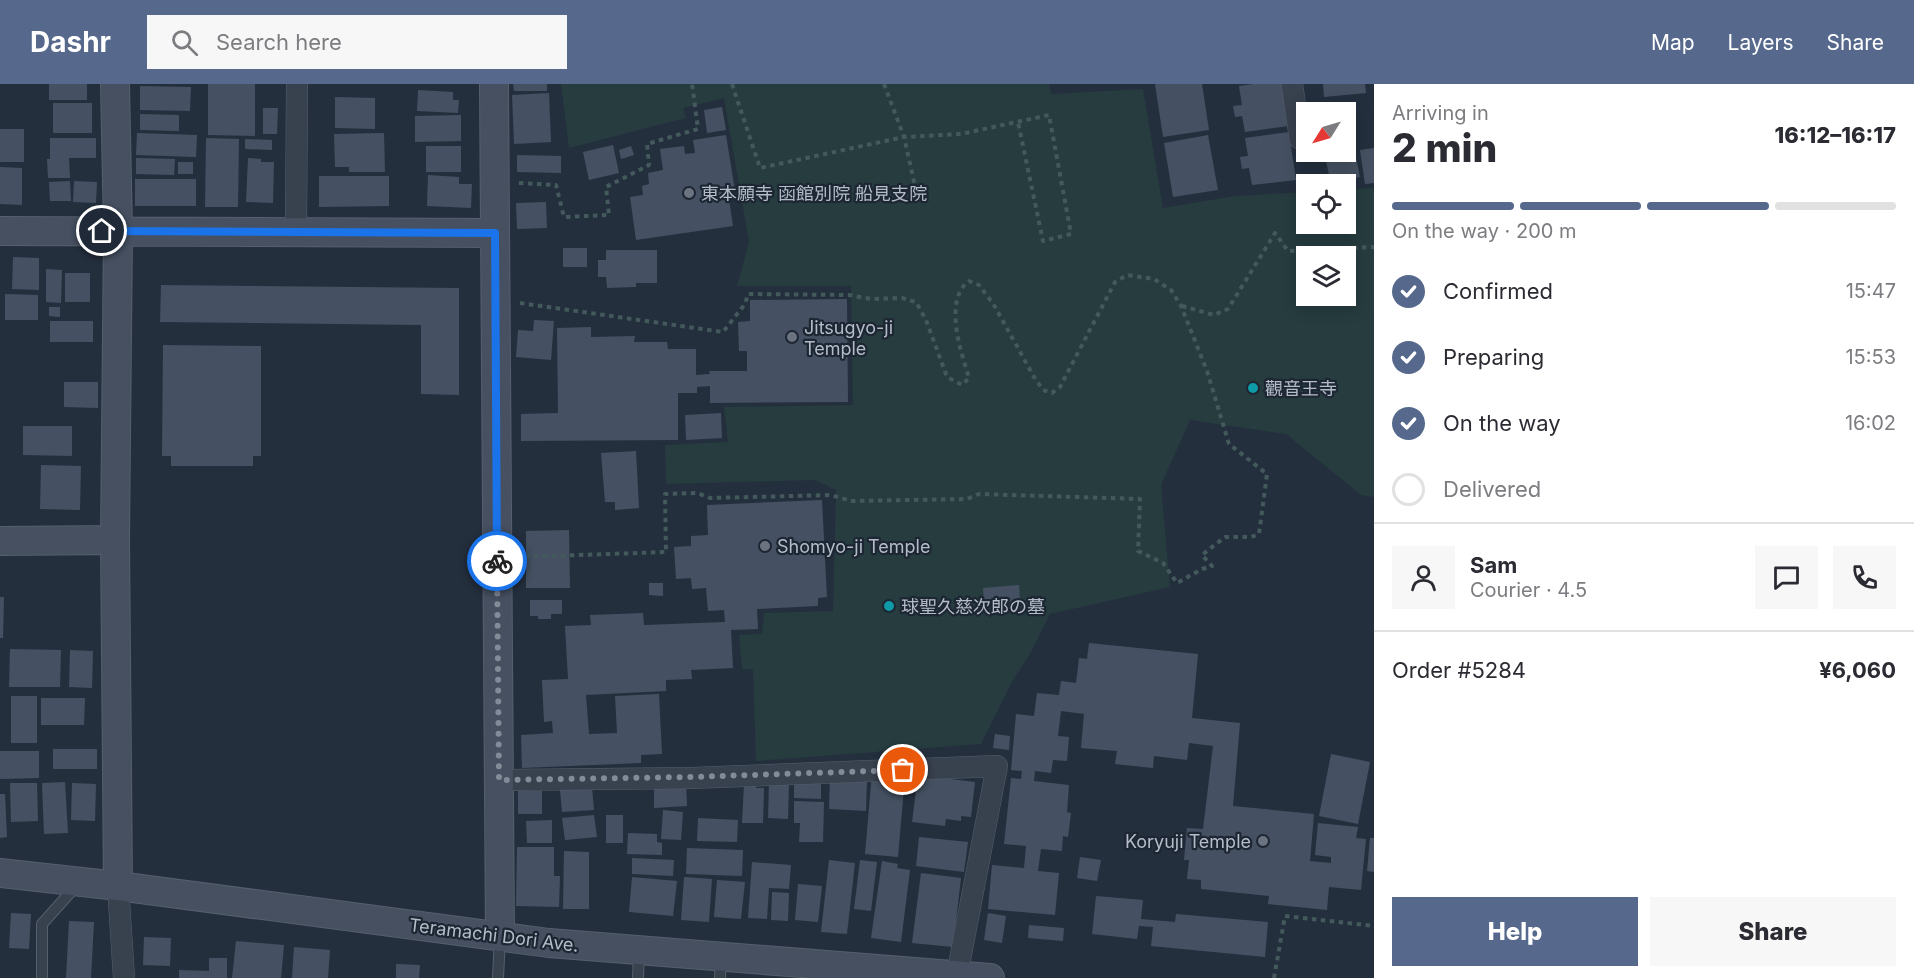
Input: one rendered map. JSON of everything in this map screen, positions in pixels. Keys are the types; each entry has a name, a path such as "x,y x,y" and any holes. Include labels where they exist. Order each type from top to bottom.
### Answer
{"street":[{"path":"115,84 118,231 115,540 118,886 124,978"},
{"path":"296,233 297,84"},
{"path":"494,84 500,937"},
{"path":"1292,84 1296,112"},
{"path":"0,231 495,233"},
{"path":"0,541 115,540"},
{"path":"499,780 702,777 998,766 957,975"},
{"name":"Teramachi Dori Ave.","path":"0,873 118,886 500,937 638,964 990,978"}],"lane":[{"path":"42,978 42,924 79,882"},
{"path":"498,978 500,937"}],"path":[{"path":"495,183 556,185 564,217 609,214 606,187 649,165 647,144 698,129 692,84"},
{"path":"732,84 760,168 904,137 961,134 1049,115 1071,234 1043,241 1018,122"},
{"path":"884,84 904,137 917,195"},
{"path":"1181,306 1214,315 1228,309 1275,233 1288,251 1374,247"},
{"path":"495,299 723,332 745,304 748,294 849,295 871,299 902,298 916,302 926,320 946,377 962,385 969,378 956,334 957,301 960,287 969,281 979,285 994,305 1042,390 1052,393 1060,387 1115,282 1127,275 1154,279 1171,290 1181,306 1207,371 1229,444 1267,474 1258,534 1251,537 1225,537 1202,555 1212,566 1177,583 1163,563 1138,551 1140,499 979,494 967,498 851,501 831,495 710,498 697,493 665,494 666,552 514,557"},
{"path":"1274,978 1285,916 1374,926"}],"green space":[{"path":"561,84 1049,84 1051,94 1143,89 1163,208 1235,196 1296,193 1296,234 1356,234 1356,189 1374,188 1374,497 1361,495 1286,434 1190,420 1161,485 1170,587 1050,614 981,744 756,761 753,669 742,669 739,635 762,634 764,613 833,611 836,490 815,480 666,484 665,445 728,442 724,407 853,405 851,286 737,286 749,242 724,98 683,108 686,118 569,148"}],"building":[{"path":"49,84 87,84 87,100 49,100"},
{"path":"208,84 255,84 255,136 208,135"},
{"path":"513,84 547,84 547,91 514,91"},
{"path":"1155,84 1202,84 1209,130 1163,137"},
{"path":"1282,84 1288,126 1245,132 1242,116 1235,117 1233,106 1242,105 1239,86"},
{"path":"1323,84 1365,84 1366,93 1324,97"},
{"path":"140,86 191,87 190,111 140,110"},
{"path":"418,90 453,92 453,100 459,100 458,113 417,111"},
{"path":"549,93 551,142 514,144 512,95"},
{"path":"335,97 375,98 375,129 335,128"},
{"path":"53,103 92,103 92,133 53,133"},
{"path":"722,107 726,130 707,133 704,110"},
{"path":"263,108 278,108 277,134 263,134"},
{"path":"140,114 179,115 179,131 140,130"},
{"path":"461,115 461,141 415,142 415,116"},
{"path":"0,129 24,129 24,162 0,162"},
{"path":"1289,132 1296,180 1252,185 1249,168 1242,169 1240,157 1248,156 1245,138"},
{"path":"137,133 197,135 196,157 136,155"},
{"path":"384,133 385,172 349,172 349,167 335,167 334,134"},
{"path":"726,135 735,191 728,192 733,226 636,240 630,197 643,195 642,186 649,184 648,173 663,170 660,149 684,146 685,154 695,153 693,140"},
{"path":"1208,135 1218,190 1173,197 1164,143"},
{"path":"50,138 96,138 96,158 69,158 70,178 48,178 47,159 50,159"},
{"path":"206,138 239,139 238,207 205,207"},
{"path":"245,139 272,140 272,150 245,149"},
{"path":"613,145 619,173 589,180 583,152"},
{"path":"426,146 461,146 461,172 426,172"},
{"path":"631,146 634,155 621,159 619,150"},
{"path":"1374,148 1374,183 1365,184 1360,150"},
{"path":"517,155 561,156 561,173 517,172"},
{"path":"136,158 175,159 174,175 136,174"},
{"path":"248,158 261,159 261,162 274,162 273,203 246,202"},
{"path":"1356,158 1360,177 1356,178 1356,174 1329,174 1326,162 1356,162"},
{"path":"178,162 193,162 193,174 178,174"},
{"path":"0,167 22,168 22,205 0,204"},
{"path":"428,175 459,177 459,184 472,184 471,208 427,206"},
{"path":"319,176 389,176 389,206 319,207"},
{"path":"135,179 196,179 196,206 135,206"},
{"path":"70,181 71,201 50,201 49,182"},
{"path":"74,181 97,182 96,203 73,202"},
{"path":"546,202 547,228 517,229 516,203"},
{"path":"563,248 587,248 587,267 563,267"},
{"path":"606,250 657,250 657,283 636,283 636,287 607,288 606,277 598,277 598,260 606,260"},
{"path":"13,257 39,258 39,290 12,289"},
{"path":"46,269 62,270 61,303 46,302"},
{"path":"65,273 90,273 90,302 65,302"},
{"path":"161,285 459,288 459,395 421,394 421,325 160,322"},
{"path":"5,294 38,295 38,320 5,320"},
{"path":"847,299 848,402 710,403 710,386 697,387 697,393 678,393 678,440 521,441 521,414 558,413 557,328 591,327 591,337 635,336 634,342 667,342 668,349 696,349 696,375 710,374 709,371 747,371 747,351 739,351 738,322 750,321 750,300"},
{"path":"49,307 60,307 60,317 49,316"},
{"path":"534,320 554,321 551,360 516,357 518,330 533,331"},
{"path":"50,321 93,321 93,342 50,342"},
{"path":"163,345 261,346 261,456 253,456 253,466 171,466 171,456 162,456"},
{"path":"64,382 98,382 98,408 64,407"},
{"path":"721,413 722,438 686,440 685,415"},
{"path":"23,426 72,426 72,456 23,455"},
{"path":"636,451 639,508 615,510 615,502 605,502 601,453"},
{"path":"41,465 81,466 80,510 40,509"},
{"path":"822,500 827,597 818,598 818,606 757,609 758,629 731,630 733,668 691,670 692,679 666,680 666,691 586,695 589,734 617,733 615,696 659,694 662,754 641,755 641,763 522,768 521,735 553,733 552,721 544,722 542,680 568,679 565,626 591,625 590,615 643,613 644,625 725,622 724,610 708,611 706,588 692,589 691,578 676,579 674,547 691,546 691,536 708,535 707,505"},
{"path":"569,530 570,588 526,588 526,531"},
{"path":"649,583 663,583 663,596 649,595"},
{"path":"1019,585 1020,601 984,604 983,588"},
{"path":"0,597 4,597 3,638 0,638"},
{"path":"530,600 562,600 562,614 551,614 551,619 538,619 538,616 530,616"},
{"path":"1089,643 1198,654 1192,718 1240,723 1233,806 1314,814 1310,861 1331,863 1331,857 1315,855 1318,823 1358,827 1356,838 1366,839 1361,890 1329,887 1327,910 1268,904 1269,896 1201,889 1201,880 1187,879 1189,860 1184,860 1187,828 1203,829 1213,746 1189,743 1187,760 1154,756 1153,768 1115,764 1117,751 1081,748 1084,714 1061,711 1058,736 1069,737 1067,761 1053,760 1051,773 1035,771 1034,781 1069,785 1067,812 1071,813 1068,837 1063,836 1062,851 1041,849 1038,871 1059,873 1055,915 988,909 992,865 1024,868 1026,846 1004,844 1011,778 1021,779 1022,771 1011,770 1016,714 1034,716 1037,693 1059,695 1061,681 1076,683 1079,658 1087,659"},
{"path":"10,649 61,650 60,687 9,687"},
{"path":"70,650 93,651 92,688 69,687"},
{"path":"11,696 37,696 37,743 11,743"},
{"path":"41,698 85,698 84,725 41,725"},
{"path":"995,734 1010,736 1009,750 993,748"},
{"path":"53,749 97,749 97,769 53,769"},
{"path":"0,751 39,751 39,778 0,779"},
{"path":"1331,754 1370,762 1358,824 1319,816"},
{"path":"872,773 905,776 898,857 865,854"},
{"path":"918,775 975,782 971,817 961,816 961,821 946,819 945,826 912,822"},
{"path":"794,777 821,778 821,799 794,798"},
{"path":"830,778 867,779 866,811 829,809"},
{"path":"686,781 687,806 654,808 654,782"},
{"path":"65,782 68,833 44,834 42,783"},
{"path":"769,782 789,782 788,819 768,818"},
{"path":"10,783 37,783 38,821 11,822"},
{"path":"72,783 96,784 95,821 71,820"},
{"path":"744,784 756,784 756,788 764,788 763,823 742,823"},
{"path":"592,787 594,810 562,812 560,790"},
{"path":"518,791 542,791 542,814 518,814"},
{"path":"0,794 5,794 7,837 0,838"},
{"path":"794,801 824,802 823,842 799,842 800,823 794,823"},
{"path":"663,810 683,812 681,840 661,839"},
{"path":"594,815 597,837 565,840 562,818"},
{"path":"606,815 623,815 623,843 606,843"},
{"path":"698,818 738,820 737,842 697,841"},
{"path":"552,820 552,843 527,843 526,821"},
{"path":"628,833 657,834 657,842 662,843 662,855 627,854"},
{"path":"919,837 968,842 964,872 916,866"},
{"path":"1370,838 1374,838 1374,872 1367,871"},
{"path":"517,847 554,847 554,876 560,876 559,907 516,906"},
{"path":"687,848 743,850 742,876 686,874"},
{"path":"564,851 589,852 589,909 563,909"},
{"path":"1080,857 1101,860 1097,881 1077,878"},
{"path":"632,858 674,860 673,876 632,874"},
{"path":"829,860 855,863 847,934 821,932"},
{"path":"860,860 877,862 871,911 854,909"},
{"path":"882,861 898,864 897,868 910,870 901,942 871,938"},
{"path":"752,862 791,865 789,889 769,888 767,919 748,918"},
{"path":"921,873 961,878 953,947 912,943"},
{"path":"632,877 677,881 673,916 629,912"},
{"path":"684,877 712,879 709,922 681,920"},
{"path":"717,880 745,882 741,919 714,917"},
{"path":"798,884 822,886 818,922 795,920"},
{"path":"772,892 789,893 788,921 771,920"},
{"path":"1096,896 1143,900 1141,919 1175,922 1176,914 1268,922 1265,957 1151,946 1153,927 1139,926 1137,939 1092,934"},
{"path":"11,913 31,914 29,949 9,948"},
{"path":"988,913 1006,916 1002,943 984,940"},
{"path":"69,921 94,922 91,978 66,978"},
{"path":"1029,925 1064,928 1063,941 1028,938"},
{"path":"144,937 171,938 170,966 143,965"},
{"path":"236,941 284,945 281,978 232,978"},
{"path":"294,947 330,950 328,978 292,978"},
{"path":"209,958 227,958 227,978 179,978 179,970 209,971"},
{"path":"396,964 420,965 419,978 396,978"}],"way so far":[{"path":"497,561 499,780 903,770"}],"place":[{"name":"東本願寺 函館別院 船見支院","path":"689,193"},
{"name":"Jitsugyo-ji Temple","path":"792,337"},
{"name":"觀音王寺","path":"1253,388"},
{"name":"Shomyo-ji Temple","path":"765,546"},
{"name":"球聖久慈次郎の墓","path":"889,606"},
{"name":"Koryuji Temple","path":"1263,841"}],"route":[{"path":"102,231 495,233 497,561"}]}
